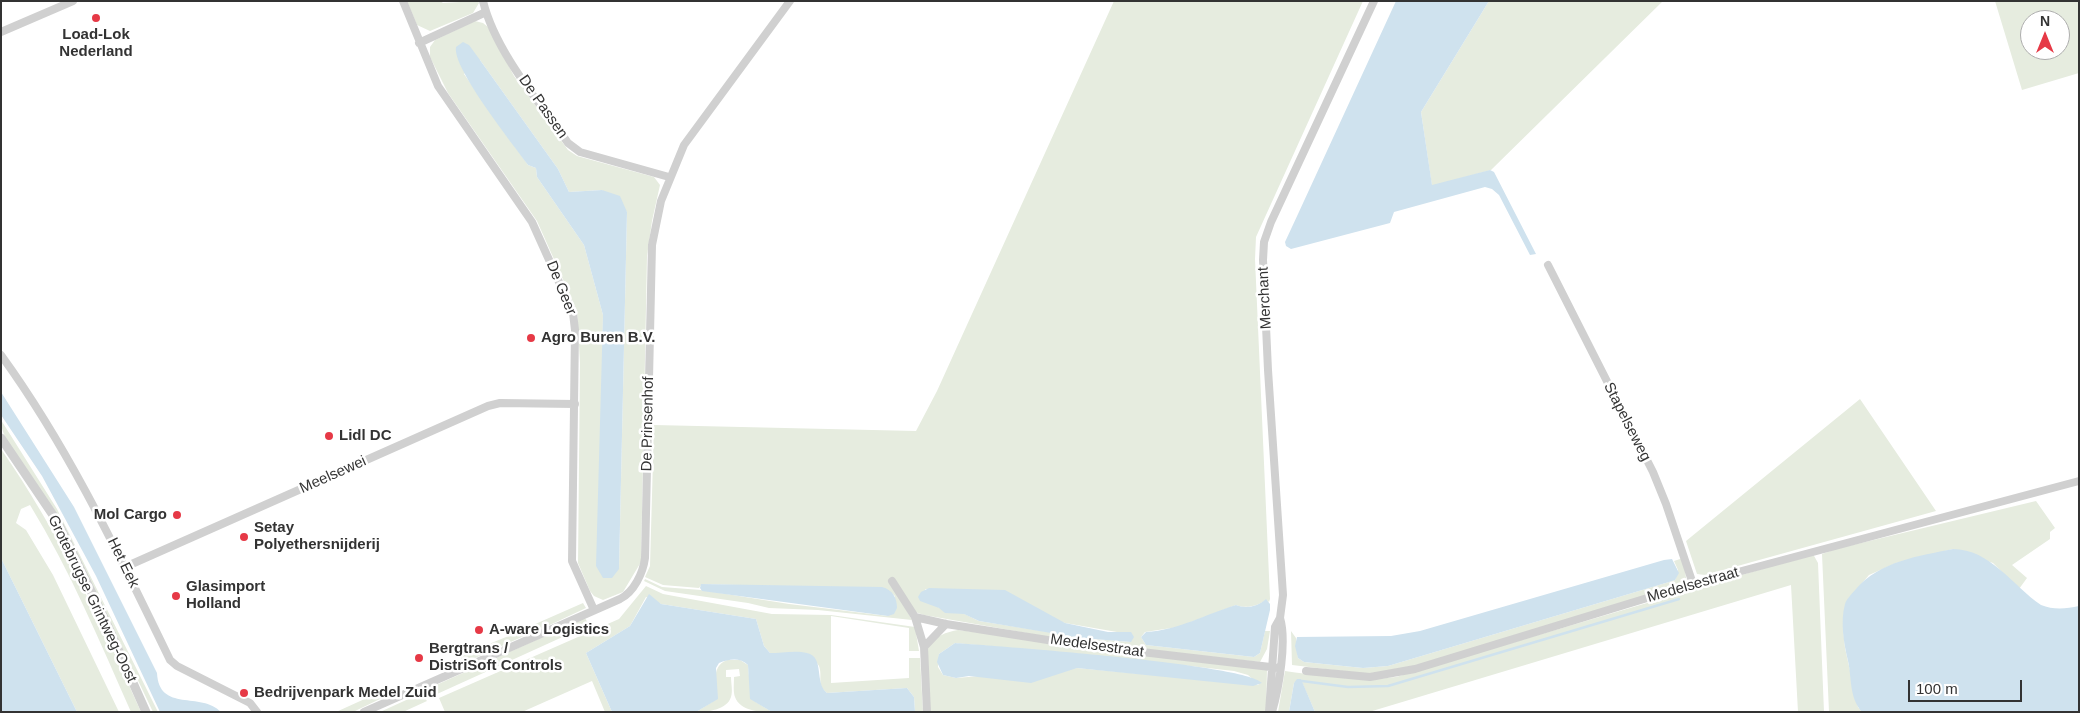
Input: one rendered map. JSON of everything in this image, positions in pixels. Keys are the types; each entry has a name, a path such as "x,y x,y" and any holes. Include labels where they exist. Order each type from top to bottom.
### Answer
{"street":[{"path":"1,32 73,1"},
{"name":"De Geer","path":"403,1 438,86 532,222 570,304 575,330 572,561 594,610"},
{"name":"De Passen","path":"483,1 486,12 515,67 568,144 580,152 669,178"},
{"name":"De Prinsenhof","path":"365,712 623,597 643,568 652,245 661,201 684,145 790,1"},
{"name":"Merchant","path":"1271,712 1283,627 1280,618 1283,595 1268,370 1263,260 1264,242 1271,222 1374,1"},
{"path":"419,43 486,12"},
{"name":"Stapelseweg","path":"1548,265 1653,472 1693,584"},
{"name":"Het Eek","path":"1,355 49,425 79,477 170,660 177,666 250,703 257,712"},
{"name":"Meelsewei","path":"125,567 488,406 500,403 575,404"},
{"name":"Grotebrugse Grintweg-Oost","path":"1,438 57,521 106,622 146,712"},
{"name":"Medelsestraat","path":"1306,671 1370,677 1415,669 1693,584 2079,481"},
{"path":"892,581 915,616 924,647 927,712"},
{"name":"Medelsestraat","path":"915,616 946,624 1100,648 1276,667"},
{"path":"924,647 946,624"}],"shaded area":[{"path":"407,1 440,1 443,3 478,1 479,3 473,13 430,31 417,25"},
{"path":"1114,1 1363,1 1256,237 1255,259 1269,602 1266,600 1247,607 1236,605 1178,627 1145,632 1141,637 1146,645 1254,657 1260,653 1265,631 1270,631 1267,649 1260,662 1078,642 924,615 915,612 898,595 912,620 818,610 769,608 748,603 665,591 644,581 645,579 662,587 701,590 789,604 888,616 895,596 886,589 702,584 699,588 663,585 645,577 650,566 654,425 916,431 937,391","holes":["925,589 963,589 1065,623 1117,632 1131,642 1092,639 979,621 963,614 947,611 935,605"]},
{"path":"1489,1 1663,1 1491,170 1432,186 1421,112"},
{"path":"1995,1 2079,1 2079,73 2022,90"},
{"path":"475,21 483,23 488,27 514,76 568,150 577,156 654,177 660,185 647,256 641,562 623,592 603,600 594,596 590,591 578,563 580,363 577,311 537,221 448,93 430,57 430,47 435,40","holes":["480,60 558,169 569,192 602,190 627,212 619,569 601,434 603,315 584,245 537,177 536,168 528,165 464,74"]},
{"path":"1860,399 1936,511 1705,575 1697,574 1686,541"},
{"path":"1,420 57,509 158,712 153,712 124,651 77,561 24,466 7,441"},
{"path":"1,449 60,544 110,644 141,712 131,712 71,581 30,505 21,509 16,523 26,530 53,575 119,712 77,712 1,558"},
{"path":"2036,501 2055,528 2050,532 2050,539 2012,565 2027,578 2019,589 1993,563 1953,549 1896,563 1869,575 1846,602 1843,628 1845,648 1858,707 1862,712 1829,712 1822,554"},
{"path":"1813,554 1818,563 1824,712 1798,712 1791,585 1369,712 1315,712 1301,680 1294,683 1289,712 1278,712 1285,671 1354,679 1396,677"},
{"path":"1683,558 1687,584 1411,667 1368,674 1292,665 1291,631 1296,638 1298,658 1304,662 1363,668 1388,666 1675,580 1678,570 1674,561"},
{"path":"646,586 663,594 772,614 831,615 915,627 919,651 909,651 909,628 831,616 831,683 909,678 909,658 920,658 923,712 915,712 914,697 907,688 827,693 822,687 819,666 815,661 807,653 770,653 764,646 756,619 661,604 646,597 630,626 586,653 612,712 605,712 592,681 522,712 445,712 439,698 619,619"},
{"path":"583,603 586,608 537,631 533,625"},
{"path":"585,618 589,625 437,694 434,686"},
{"path":"523,630 524,636 464,663 460,656"},
{"path":"958,630 1267,669 1266,712 929,712 928,647 937,637","holes":["955,643 1234,671 1248,675 1259,685 1077,668 956,678 943,675 938,667 939,654"]},
{"path":"727,660 740,660 748,665 751,699 772,712 751,710 738,702 734,693 734,677 740,676 739,669 726,670 726,677 731,677 732,692 729,701 725,705 711,711 696,712 717,699 716,671"},
{"path":"380,692 380,699 353,712 336,712"},
{"path":"415,696 423,696 427,701 403,712 380,712"}],"water":[{"path":"1396,1 1489,1 1421,112 1432,185 1490,170 1494,172 1536,254 1530,255 1499,195 1492,189 1485,187 1394,212 1390,223 1291,249 1286,246 1285,242"},
{"path":"463,42 469,45 558,169 569,192 602,190 620,196 627,212 619,569 612,578 603,578 596,566 603,315 584,245 537,177 536,168 528,165 473,88 457,57 456,47"},
{"path":"1,392 74,507 157,673 160,685 165,693 182,700 213,706 221,712 160,712 96,576 42,476 1,415"},
{"path":"1953,549 1978,555 1990,562 2041,605 2050,608 2079,606 2079,712 1862,712 1853,694 1844,640 1843,618 1847,600 1866,580 1888,566 1914,557"},
{"path":"1,558 77,712 1,712"},
{"path":"1672,559 1679,573 1675,580 1388,666 1363,668 1304,662 1298,658 1295,646 1297,637 1391,636 1420,631"},
{"path":"701,584 882,587 894,595 897,608 894,614 888,616 702,591 700,588"},
{"path":"929,588 1005,590 1065,623 1108,632 1131,632 1134,637 1131,642 1081,638 979,621 964,614 945,613 939,608 920,601 918,597 921,592"},
{"path":"649,594 661,604 756,619 764,646 770,653 798,652 812,655 818,665 823,689 827,693 907,688 914,697 915,712 772,712 750,699 748,665 745,662 734,660 719,663 716,668 718,699 696,712 612,712 586,653 630,626"},
{"path":"1266,599 1270,604 1270,610 1260,653 1254,657 1146,645 1141,637 1146,632 1181,625 1236,605 1243,607 1255,605"},
{"path":"955,643 1169,663 1246,676 1262,683 1253,686 1077,668 1031,683 969,676 956,678 943,675 937,662 939,654"},
{"path":"1297,679 1301,679 1315,712 1289,712 1294,683"}],"waterway":[{"path":"1302,681 1348,687 1388,686 1679,599"}],"place":[{"name":"Load-Lok Nederland","path":"96,18"},
{"name":"Agro Buren B.V.","path":"531,338"},
{"name":"Lidl DC","path":"329,436"},
{"name":"Mol Cargo","path":"177,515"},
{"name":"Setay Polyethersnijderij","path":"244,537"},
{"name":"Glasimport Holland","path":"176,596"},
{"name":"A-ware Logistics","path":"479,630"},
{"name":"Bergtrans / DistriSoft Controls","path":"419,658"},
{"name":"Bedrijvenpark Medel Zuid","path":"244,693"}]}
